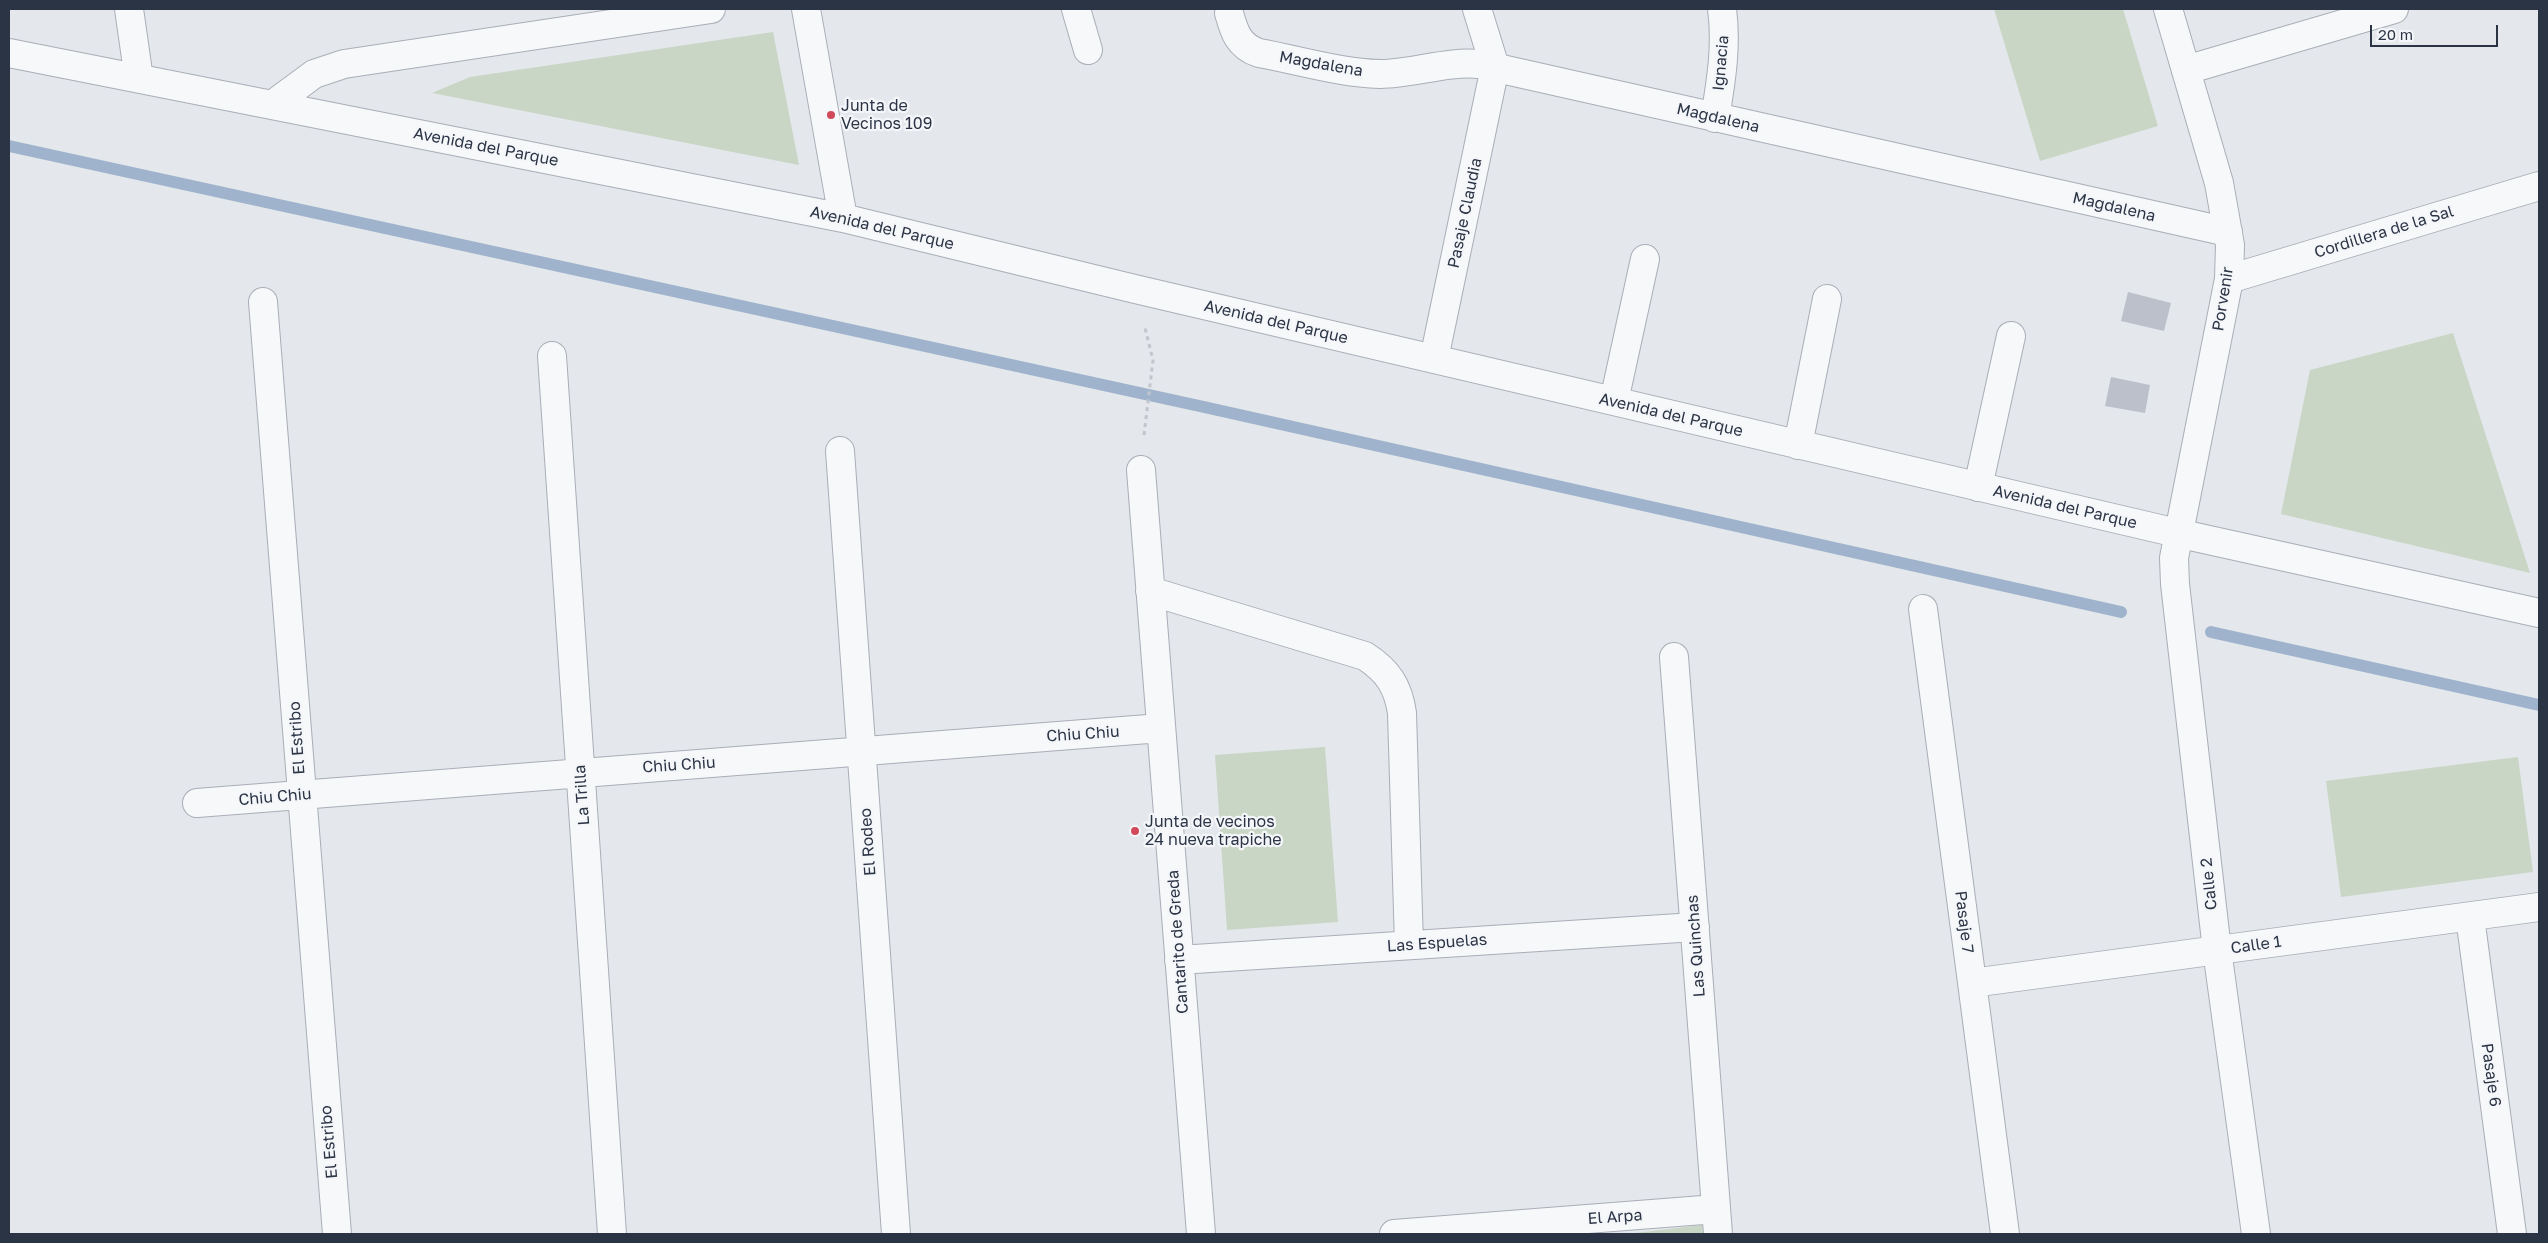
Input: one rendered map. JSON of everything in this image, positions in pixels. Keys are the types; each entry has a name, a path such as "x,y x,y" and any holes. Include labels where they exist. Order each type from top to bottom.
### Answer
{"street":[{"path":"129,9 139,79"},
{"path":"272,105 314,74 344,64 711,9"},
{"path":"806,9 843,218"},
{"path":"1076,9 1088,50"},
{"path":"1477,9 1494,66"},
{"name":"Ignacia","path":"1715,118 1724,62 1722,9"},
{"name":"Porvenir","path":"2168,9 2219,183 2230,245 2229,279 2177,533"},
{"path":"2186,70 2394,9"},
{"name":"Magdalena","path":"1229,12 1239,40 1251,50 1259,53 1357,73 1405,72 1462,62 1494,66 1715,118 2228,232"},
{"name":"Avenida del Parque","path":"9,53 843,218 1798,445 2177,533 2539,614"},
{"name":"Pasaje Claudia","path":"1434,359 1494,66"},
{"name":"Cordillera de la Sal","path":"2229,279 2539,186"},
{"path":"1614,401 1645,259"},
{"path":"1798,445 1827,299"},
{"name":"El Estribo","path":"263,302 337,1234"},
{"path":"1978,487 2011,336"},
{"name":"La Trilla","path":"552,356 612,1234"},
{"name":"El Rodeo","path":"840,451 896,1234"},
{"name":"Cantarito de Greda","path":"1141,470 1201,1234"},
{"name":"Calle 2","path":"2177,533 2174,558 2175,584 2217,950 2256,1234"},
{"path":"1150,590 1365,656 1381,667 1393,681 1399,696 1402,713 1409,945"},
{"name":"Pasaje 7","path":"1923,609 2005,1234"},
{"name":"Las Quinchas","path":"1674,657 1717,1222"},
{"name":"Chiu Chiu","path":"197,803 1161,728"},
{"name":"Calle 1","path":"1972,983 2539,907"},
{"name":"Pasaje 6","path":"2470,916 2512,1234"},
{"name":"Las Espuelas","path":"1179,960 1694,927"},
{"name":"El Arpa","path":"1394,1234 1717,1222"}],"path":[{"path":"1145,424 1153,360"}],"green space":[{"path":"1994,9 2123,9 2158,126 2040,161"},
{"path":"773,32 799,165 432,93 470,77"},
{"path":"2453,333 2530,573 2281,514 2310,370"},
{"path":"1325,747 1338,922 1227,930 1215,755"},
{"path":"2518,757 2533,872 2341,897 2326,781"},
{"path":"1702,1225 1703,1234 1627,1234"}],"building":[{"path":"2128,292 2171,303 2164,331 2121,321"},
{"path":"2111,377 2150,385 2145,413 2105,406"}],"waterway":[{"path":"9,146 1204,407 2121,612"},
{"path":"2211,632 2539,705"}],"place":[{"name":"Junta de Vecinos 109","path":"831,115"},
{"name":"Junta de vecinos 24 nueva trapiche","path":"1135,831"}]}
